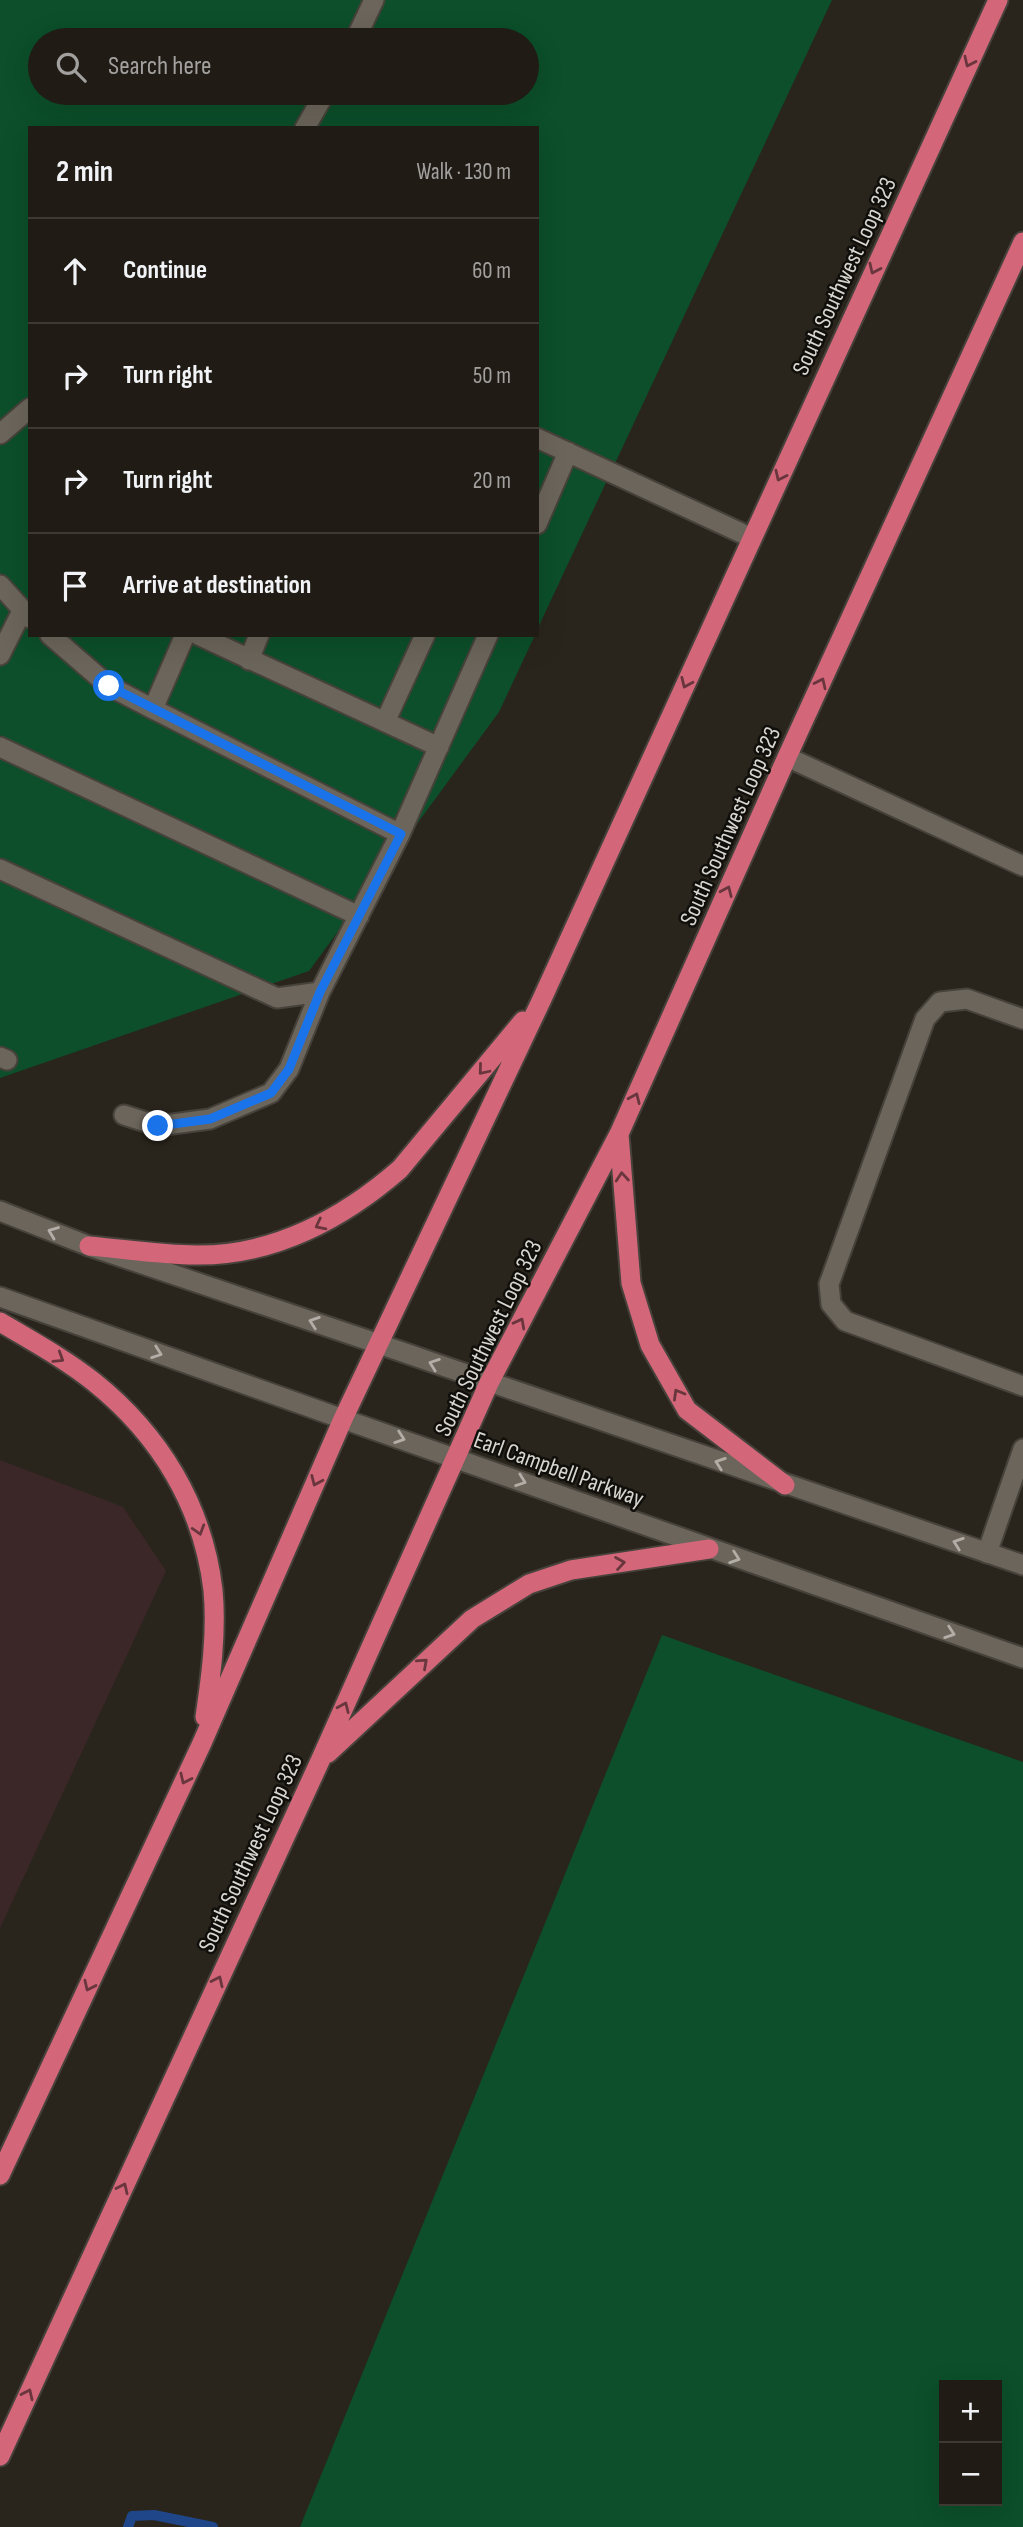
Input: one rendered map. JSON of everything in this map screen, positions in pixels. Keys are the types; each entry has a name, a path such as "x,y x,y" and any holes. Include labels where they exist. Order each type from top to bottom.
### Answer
{"highway":[{"name":"South Southwest Loop 323","path":"0,2175 202,1743 343,1419 542,999 998,0"},
{"name":"South Southwest Loop 323","path":"0,2456 320,1761 489,1383 619,1135 787,757 1023,243"},
{"path":"89,1246 197,1255 227,1253 291,1238 333,1218 378,1188 400,1169 542,999"},
{"path":"619,1135 631,1283 650,1345 687,1410 785,1485"},
{"path":"0,1322 64,1360 118,1402 155,1442 185,1492 206,1553 213,1590 211,1674 202,1743"},
{"path":"320,1761 472,1619 529,1584 571,1570 709,1549"}],"main road":[{"path":"361,28 374,0"},
{"path":"306,126 318,105"},
{"path":"0,433 28,410"},
{"path":"539,439 752,538"},
{"path":"539,519 568,452"},
{"path":"0,585 26,615 0,655"},
{"path":"52,637 109,686 401,834"},
{"path":"153,709 185,637"},
{"path":"202,637 439,747"},
{"path":"249,660 258,637"},
{"path":"385,722 424,637"},
{"path":"124,1115 158,1126 210,1119 271,1093 289,1069 320,992 401,834 487,637"},
{"path":"0,747 359,916"},
{"path":"787,757 1023,866"},
{"path":"0,869 277,998 320,992"},
{"path":"1023,1019 967,999 940,1002 925,1019 829,1284 831,1304 845,1321 1023,1386"},
{"path":"0,1211 89,1246 1023,1565"},
{"name":"Earl Campbell Parkway","path":"0,1297 1023,1658"},
{"path":"987,1553 1023,1449"}],"shaded area":[{"path":"0,1460 123,1507 166,1571 0,1928"}],"green space":[{"path":"0,0 832,0 539,626 539,126 28,126 28,637 534,637 499,712 309,971 0,1078"},
{"path":"662,1635 1023,1762 1023,2527 300,2527"}],"waterway":[{"path":"128,2527 132,2516 154,2515 213,2527"}],"route":[{"path":"109,686 401,834 320,992 289,1069 271,1093 210,1119 158,1126"}]}
